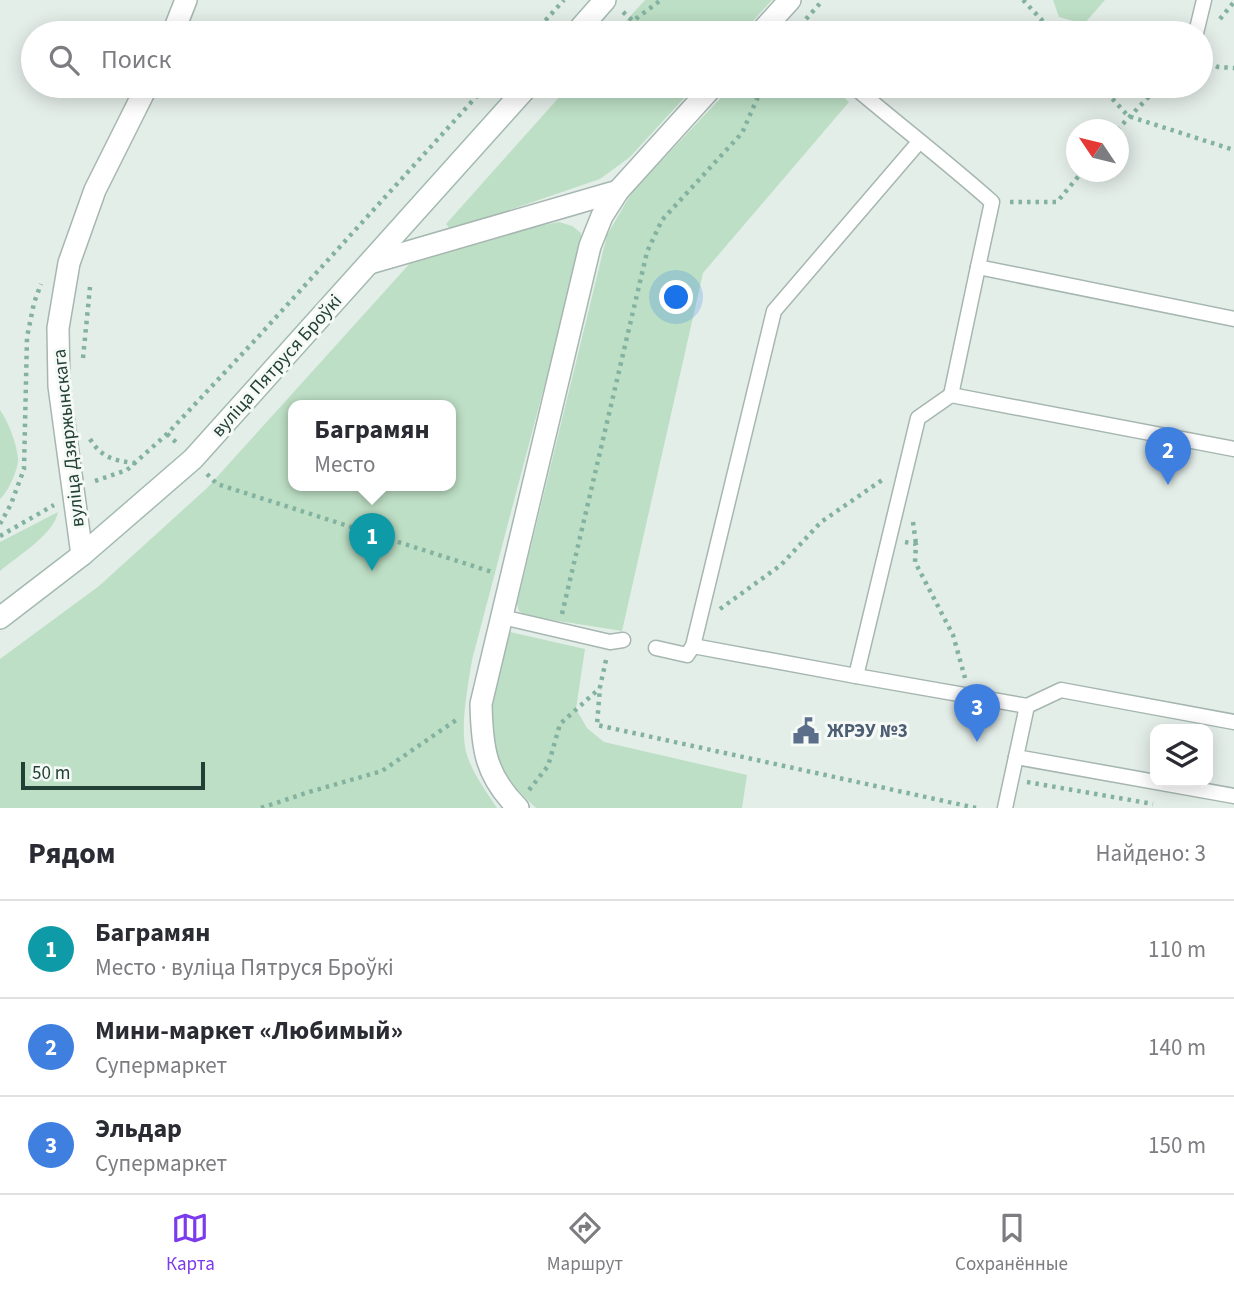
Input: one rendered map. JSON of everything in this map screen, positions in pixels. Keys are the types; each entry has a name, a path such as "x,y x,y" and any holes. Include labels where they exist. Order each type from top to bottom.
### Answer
{"street":[{"path":"178,21 186,0"},
{"path":"777,21 790,0"},
{"path":"590,21 611,4"},
{"name":"вуліца Дзяржынскага","path":"82,555 59,386 58,328 69,262 95,190 141,98"},
{"name":"вуліца Пятруся Броўкі","path":"0,618 82,555 193,459 517,98"},
{"path":"512,802 489,769 482,735 481,704 590,246 602,216 618,191 702,98"},
{"path":"370,263 618,191"}],"lane":[{"path":"1199,21 1204,0"},
{"path":"856,676 918,418 951,394 992,202 867,98"},
{"path":"656,648 687,655 693,646 774,311 919,142"},
{"path":"978,267 1234,319"},
{"path":"951,394 1234,449"},
{"path":"502,617 617,641"},
{"path":"693,646 1027,706 1061,690 1234,722"},
{"path":"1005,808 1027,706"},
{"path":"1016,757 1234,796"}],"path":[{"path":"545,21 564,0"},
{"path":"611,4 633,21 661,0"},
{"path":"1023,0 1043,21"},
{"path":"1213,64 1234,68"},
{"path":"0,536 93,482 127,470 136,463 258,337 475,98"},
{"path":"558,630 647,252 662,220 742,133 758,98"},
{"path":"1112,98 1128,116 1234,149"},
{"path":"1126,119 1147,98"},
{"path":"992,202 1057,202 1074,182"},
{"path":"0,524 24,469 27,337 34,303 43,278"},
{"path":"83,359 90,280"},
{"path":"85,429 97,451 120,461 136,463"},
{"path":"167,433 217,484 511,578"},
{"path":"697,626 781,565 821,522 907,463"},
{"path":"888,539 916,544 915,562 953,635 970,696"},
{"path":"617,641 600,687 597,725 976,808"},
{"path":"512,802 524,797 548,766 560,724 600,687"},
{"path":"261,808 382,771 481,704"},
{"path":"1012,779 1166,806"}],"green space":[{"path":"645,0 772,0 753,21 626,21"},
{"path":"1053,0 1105,0 1087,21 1059,17"},
{"path":"558,98 684,98 630,157 600,179 451,230 446,224"},
{"path":"721,98 844,98 849,102 703,273 622,631 527,616 519,611 517,604 607,235 632,192"},
{"path":"559,222 572,226 581,233 581,247 468,682 464,721 467,755 476,776 497,808 0,808 0,659 99,586 207,488 412,261 498,234"},
{"path":"0,410 12,433 18,458 12,480 0,499"},
{"path":"58,512 43,536 0,571 0,542"},
{"path":"510,632 585,649 576,709 587,728 604,742 747,775 742,808 536,808 515,788 501,767 493,737 491,708"}],"place":[{"name":"Мини-маркет «Любимый»","path":"1168,485"},
{"name":"Баграмян","path":"372,571"},
{"name":"ЖРЭУ №3","path":"806,731"},
{"name":"Эльдар","path":"977,742"}]}
